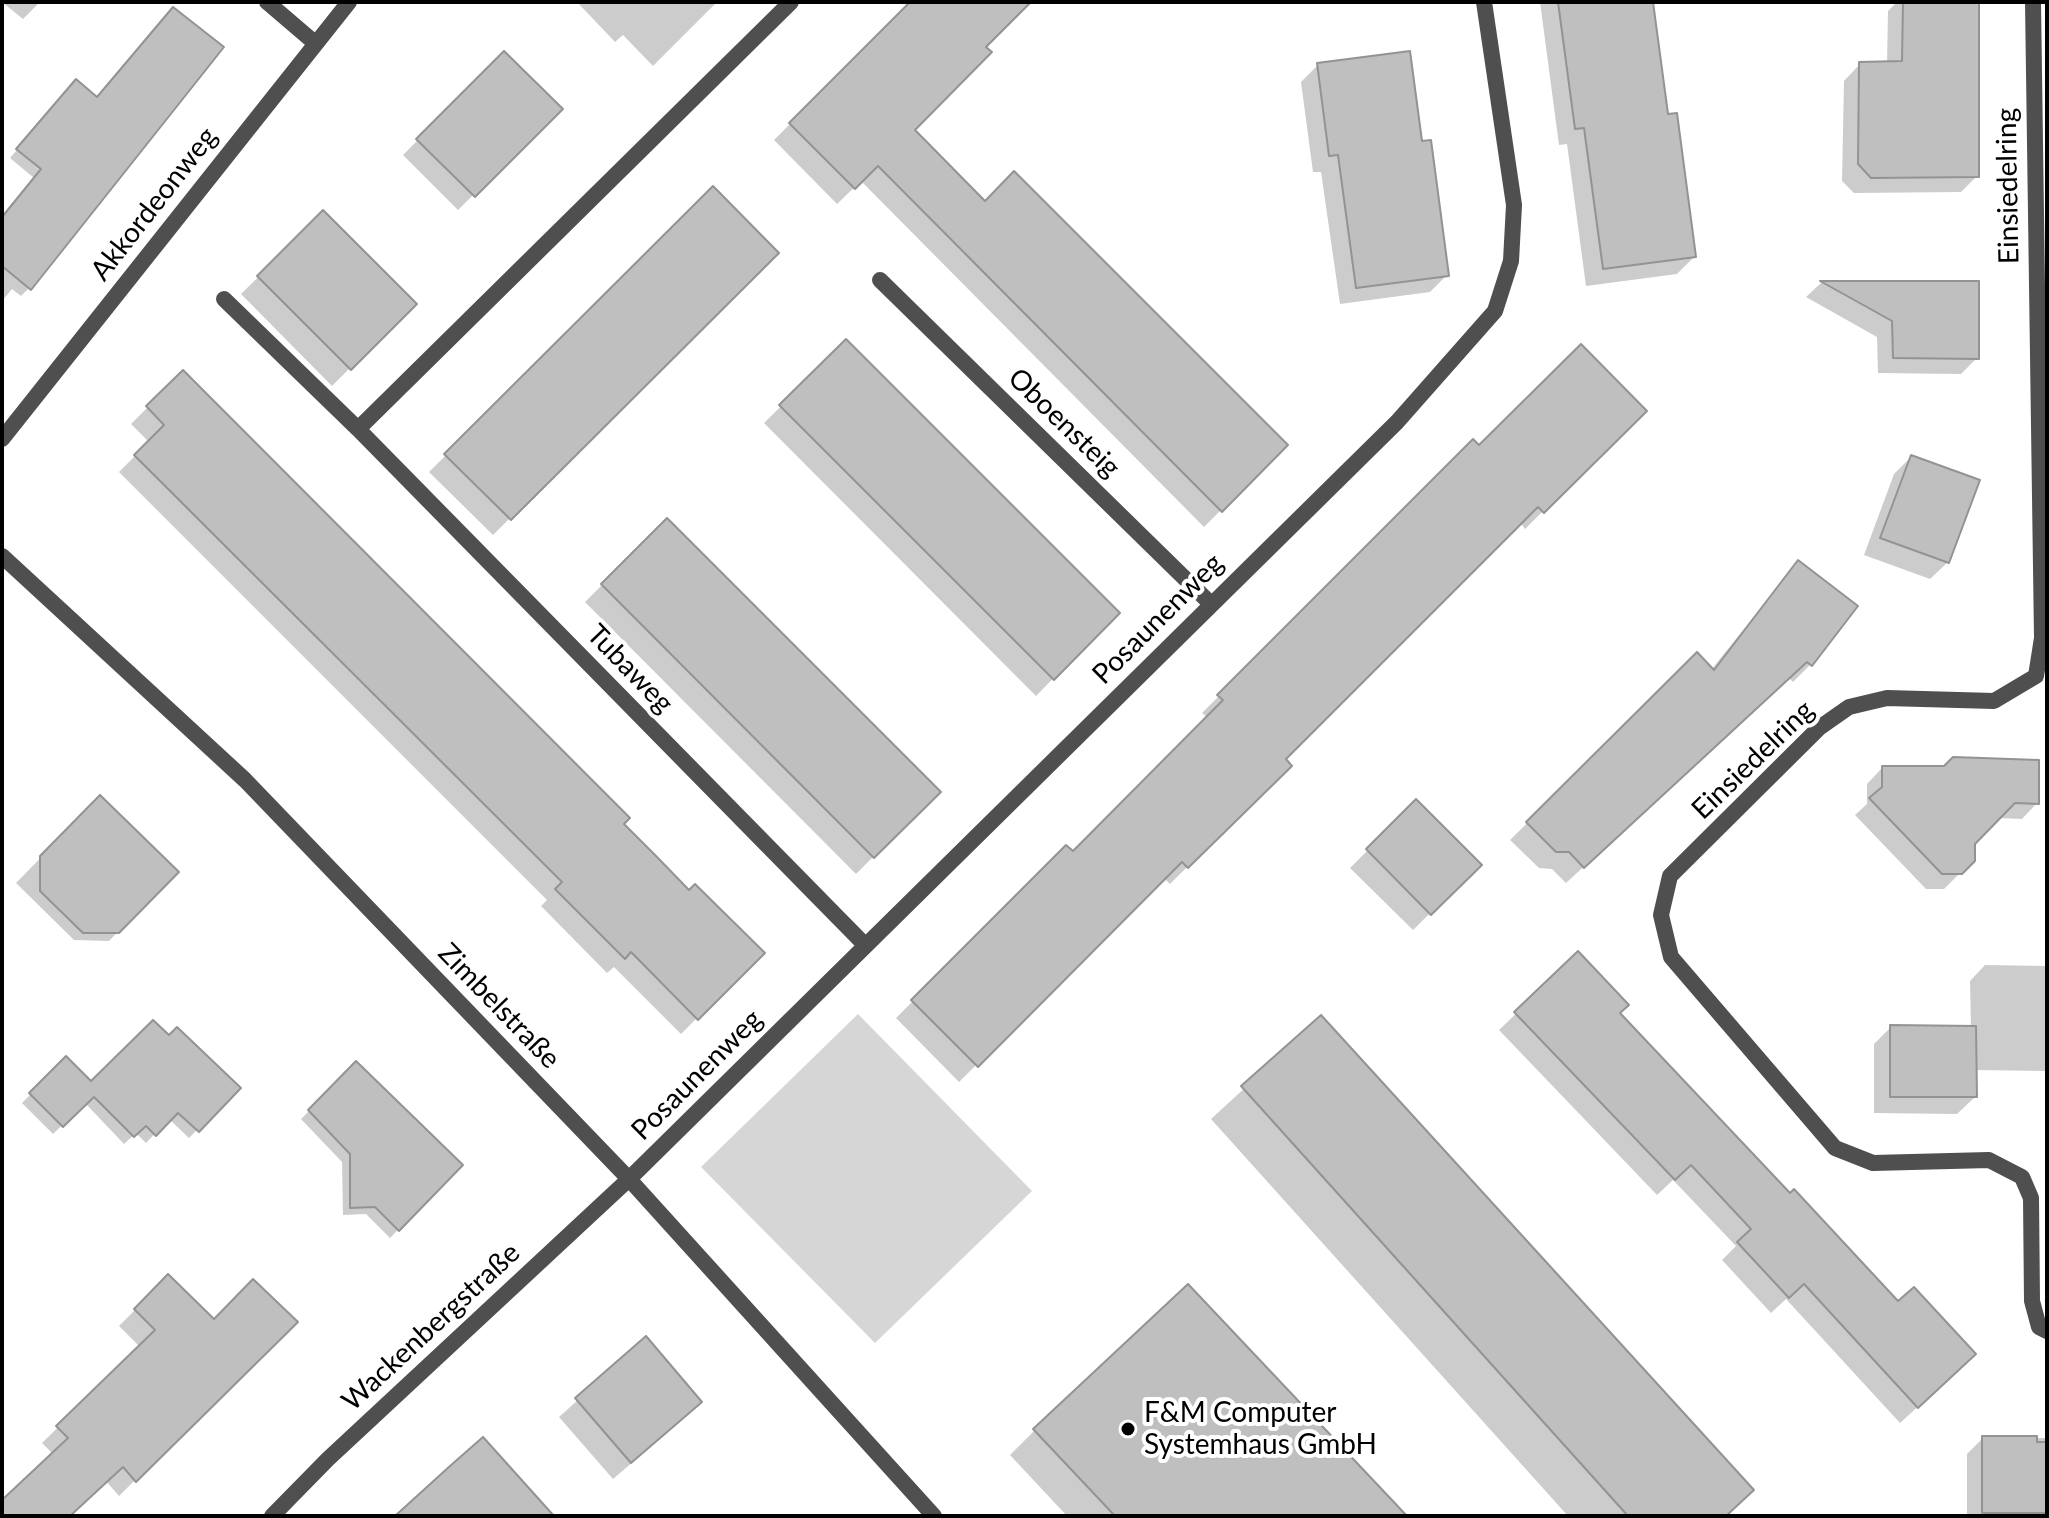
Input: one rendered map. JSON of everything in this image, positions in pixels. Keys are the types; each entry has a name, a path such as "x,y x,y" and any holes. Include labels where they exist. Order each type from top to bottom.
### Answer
{"street":[{"path":"267,2 315,43"},
{"name":"Akkordeonweg","path":"2,439 349,2"},
{"path":"358,429 791,2"},
{"name":"Posaunenweg","path":"629,1179 1397,422 1495,311 1511,261 1514,205 1484,2"},
{"name":"Einsiedelring","path":"2033,2 2042,638 2036,676 1994,701 1887,698 1849,707 1819,728 1670,876 1661,915 1671,957 1835,1148 1873,1163 1989,1160 2022,1177 2031,1198 2032,1301 2039,1327 2047,1331"},
{"name":"Oboensteig","path":"880,280 1211,604"},
{"name":"Tubaweg","path":"224,299 358,429 865,945"},
{"name":"Zimbelstraße","path":"2,556 245,780 629,1179 934,1516"},
{"name":"Wackenbergstraße","path":"272,1516 328,1459 629,1179"}],"shaded area":[{"path":"858,1014 1032,1191 875,1343 701,1167"}],"building":[{"path":"910,2 1031,2 986,47 992,52 915,130 985,201 1014,171 1288,445 1222,512 878,166 855,189 789,123"},
{"path":"1558,2 1653,2 1668,114 1677,113 1696,257 1603,269 1584,128 1575,129"},
{"path":"1903,2 1979,2 1979,177 1871,178 1858,164 1859,62 1902,61"},
{"path":"173,7 224,47 31,290 2,266 2,217 41,169 16,149 76,79 97,97"},
{"path":"504,51 563,109 475,197 416,139"},
{"path":"1410,51 1422,141 1431,140 1449,276 1356,288 1338,155 1329,156 1317,63"},
{"path":"713,186 779,253 511,520 444,454"},
{"path":"323,210 417,304 351,370 257,276"},
{"path":"1820,281 1979,281 1979,359 1893,358 1892,321"},
{"path":"846,339 1120,613 1054,680 779,405"},
{"path":"1581,344 1647,411 1544,513 1538,507 1286,759 1292,766 1188,868 1182,862 978,1067 911,1000 1066,845 1073,851 1223,700 1217,695 1473,439 1479,445"},
{"path":"183,370 630,818 624,824 689,890 695,884 765,953 698,1020 631,952 625,959 555,889 562,882 134,455 164,425 146,406"},
{"path":"1911,455 1980,480 1949,563 1880,538"},
{"path":"667,518 941,792 874,858 601,584"},
{"path":"1798,560 1858,606 1812,666 1807,662 1584,868 1569,852 1556,852 1526,822 1697,652 1714,670"},
{"path":"1953,757 2039,760 2039,804 2015,803 1975,844 1975,861 1962,874 1942,874 1869,798 1882,787 1882,766 1944,766"},
{"path":"100,795 179,872 119,933 83,933 40,891 40,856"},
{"path":"1416,799 1482,865 1431,915 1366,849"},
{"path":"1578,951 1629,1005 1620,1013 1790,1193 1794,1189 1898,1301 1914,1287 1976,1354 1918,1408 1804,1284 1789,1298 1737,1242 1751,1229 1691,1165 1675,1180 1514,1012"},
{"path":"1321,1015 1754,1490 1726,1516 1628,1516 1241,1086"},
{"path":"153,1020 169,1035 177,1027 241,1088 199,1132 178,1113 156,1136 146,1126 134,1137 94,1097 63,1127 29,1093 66,1056 91,1081"},
{"path":"1890,1025 1976,1026 1977,1097 1890,1097"},
{"path":"356,1061 463,1165 399,1231 375,1207 350,1208 350,1154 308,1110"},
{"path":"168,1274 214,1319 253,1279 298,1322 136,1482 123,1467 70,1516 2,1516 2,1500 68,1438 56,1426 155,1330 134,1309"},
{"path":"1188,1284 1407,1516 1115,1516 1033,1429"},
{"path":"646,1336 702,1402 631,1463 575,1398"},
{"path":"1982,1436 2037,1436 2037,1442 2047,1442 2047,1513 1982,1513"},
{"path":"483,1437 554,1516 395,1516 450,1466"}],"place":[{"name":"F&M Computer Systemhaus GmbH","path":"1128,1429"}]}
